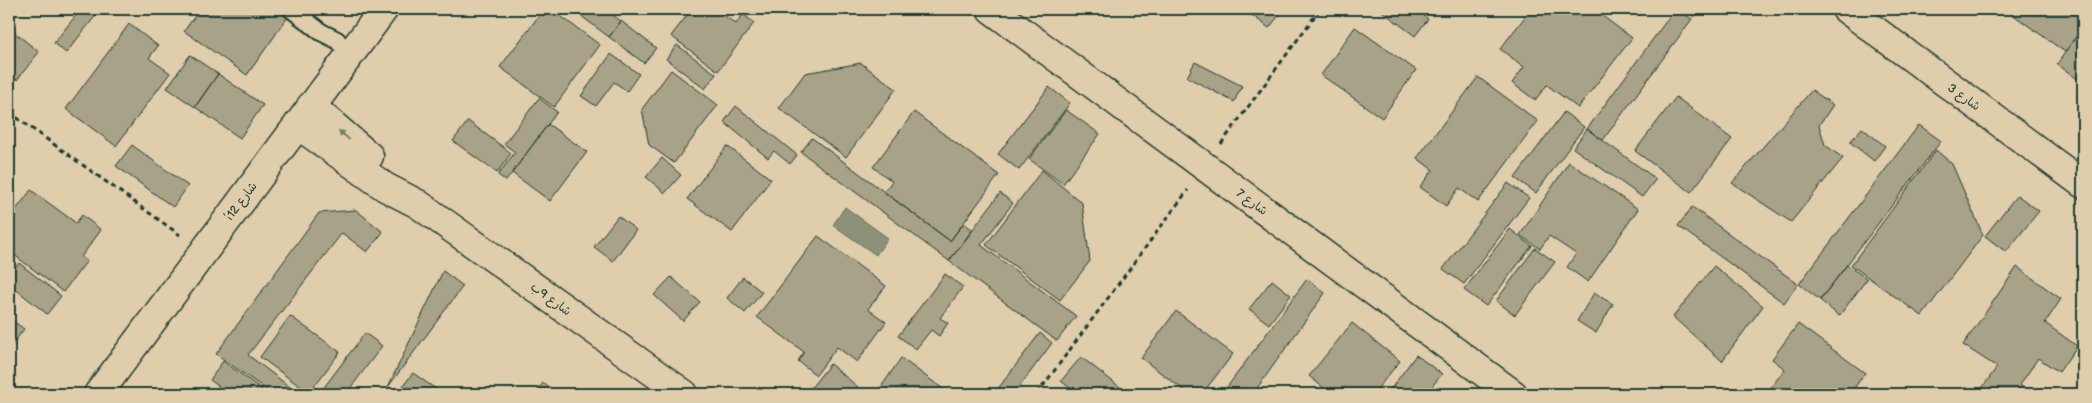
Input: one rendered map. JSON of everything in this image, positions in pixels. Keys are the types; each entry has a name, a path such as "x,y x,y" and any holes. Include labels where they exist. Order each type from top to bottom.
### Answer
{"street":[{"name":"شارع 12أ","path":"98,394 384,9"},
{"name":"شارع 7","path":"991,9 1513,394"},
{"name":"شارع 3","path":"1846,9 2083,184"},
{"name":"شارع 9ب","path":"304,116 394,177 418,204 684,394"}],"lane":[{"path":"291,9 321,32 337,40 350,55"}],"path":[{"path":"1037,394 1320,9"},
{"path":"9,112 203,252"}],"shaded area":[{"path":"845,207 888,238 876,255 833,225"}],"building":[{"path":"81,9 101,9 66,53 54,43"},
{"path":"200,9 276,9 288,17 247,75 184,31"},
{"path":"544,9 551,9 600,45 554,107 500,67"},
{"path":"572,9 604,9 621,21 609,37"},
{"path":"692,9 715,9 736,24 743,14 754,23 718,71 671,36"},
{"path":"1244,9 1284,9 1269,28"},
{"path":"1379,9 1415,9 1428,19 1415,36"},
{"path":"1531,9 1593,9 1632,38 1578,108 1547,85 1535,100 1512,83 1524,67 1500,49"},
{"path":"1675,9 1692,19 1603,140 1587,129"},
{"path":"1685,9 1701,9 1694,17"},
{"path":"2005,9 2083,9 2083,27 2065,52"},
{"path":"621,21 656,48 644,63 609,37"},
{"path":"129,24 158,46 149,58 170,73 116,146 66,109"},
{"path":"1355,27 1416,70 1382,118 1321,75"},
{"path":"2083,27 2083,83 2057,64"},
{"path":"9,28 39,52 17,80 9,73"},
{"path":"677,45 716,74 705,89 666,59"},
{"path":"611,54 639,74 627,91 614,82 596,106 581,96"},
{"path":"190,55 218,74 195,107 167,88"},
{"path":"1195,62 1242,86 1234,102 1187,77"},
{"path":"861,63 896,89 846,157 779,108 805,73"},
{"path":"671,70 718,105 674,163 649,145 642,109"},
{"path":"218,74 263,105 240,138 195,107"},
{"path":"1478,77 1538,121 1478,202 1459,188 1446,206 1420,187 1433,170 1417,158"},
{"path":"1049,87 1070,103 1019,170 998,154"},
{"path":"1812,90 1833,105 1819,125 1825,145 1843,158 1791,222 1732,183"},
{"path":"1676,97 1732,139 1691,192 1635,151"},
{"path":"539,98 557,112 506,181 498,175 515,152 504,144"},
{"path":"736,106 797,155 790,164 774,151 768,158 724,122"},
{"path":"1066,110 1100,134 1063,184 1029,159"},
{"path":"914,112 999,175 950,241 884,192 892,181 873,167"},
{"path":"1564,112 1584,127 1536,193 1515,178"},
{"path":"468,121 511,153 497,173 453,141"},
{"path":"548,124 587,152 550,201 512,173"},
{"path":"1919,125 1941,141 1820,300 1799,284"},
{"path":"1862,128 1885,146 1874,161 1850,142"},
{"path":"1587,129 1656,179 1642,197 1573,148"},
{"path":"812,138 950,241 964,223 973,230 949,261 801,152"},
{"path":"132,145 188,186 173,207 116,166"},
{"path":"727,146 771,179 732,232 687,199"},
{"path":"1936,150 1952,164 1983,235 1922,316 1851,265"},
{"path":"662,158 681,175 665,193 646,177"},
{"path":"1569,162 1638,209 1588,282 1567,267 1576,254 1549,236 1540,249 1520,235"},
{"path":"1042,170 1082,203 1090,261 1060,300 986,245"},
{"path":"1508,183 1529,198 1464,284 1443,269"},
{"path":"31,190 76,223 82,215 101,230 81,257 87,261 63,292 9,251 9,232 14,225 9,219"},
{"path":"1000,193 1013,203 981,245 1076,316 1057,341 949,261"},
{"path":"2017,195 2039,211 2006,252 1985,236"},
{"path":"1692,207 1798,284 1784,303 1678,226"},
{"path":"356,210 383,232 367,252 342,233 248,355 299,394 272,394 216,354 319,213"},
{"path":"618,216 636,230 613,261 594,247"},
{"path":"1510,229 1532,246 1486,306 1464,290"},
{"path":"818,236 886,286 868,309 886,322 857,362 837,347 816,375 798,361 804,352 757,317"},
{"path":"1535,248 1555,262 1515,315 1496,301"},
{"path":"19,263 61,296 47,314 9,284 9,276"},
{"path":"1847,265 1867,279 1839,316 1820,300"},
{"path":"1714,266 1763,306 1722,361 1673,317"},
{"path":"2017,267 2061,299 2045,323 2077,346 2059,372 2038,358 2020,385 2033,394 1985,394 1980,391 1997,367 1963,345"},
{"path":"443,271 463,286 388,387"},
{"path":"945,274 963,287 940,318 948,323 939,336 931,330 916,349 898,336"},
{"path":"671,277 700,302 683,321 654,295"},
{"path":"743,277 762,292 745,313 727,298"},
{"path":"1307,279 1325,293 1253,394 1222,394"},
{"path":"1272,280 1291,295 1269,324 1249,309"},
{"path":"1594,293 1613,304 1596,333 1577,321"},
{"path":"1176,311 1233,354 1202,394 1189,394 1141,358"},
{"path":"290,316 340,352 309,393 260,357"},
{"path":"9,318 24,329 9,349"},
{"path":"1352,323 1400,361 1373,394 1321,394 1325,389 1309,376"},
{"path":"1798,324 1865,373 1850,394 1766,394 1785,369 1772,359"},
{"path":"365,333 382,346 346,394 319,394"},
{"path":"1040,333 1052,343 1014,394 994,394"},
{"path":"1416,355 1442,374 1426,394 1387,394"},
{"path":"1081,357 1129,394 1078,394 1061,381"},
{"path":"901,358 950,394 878,394"},
{"path":"223,361 268,394 229,394 210,380"},
{"path":"830,364 858,387 852,394 806,394"},
{"path":"413,373 443,394 397,394"},
{"path":"543,383 559,394 534,394"}]}
